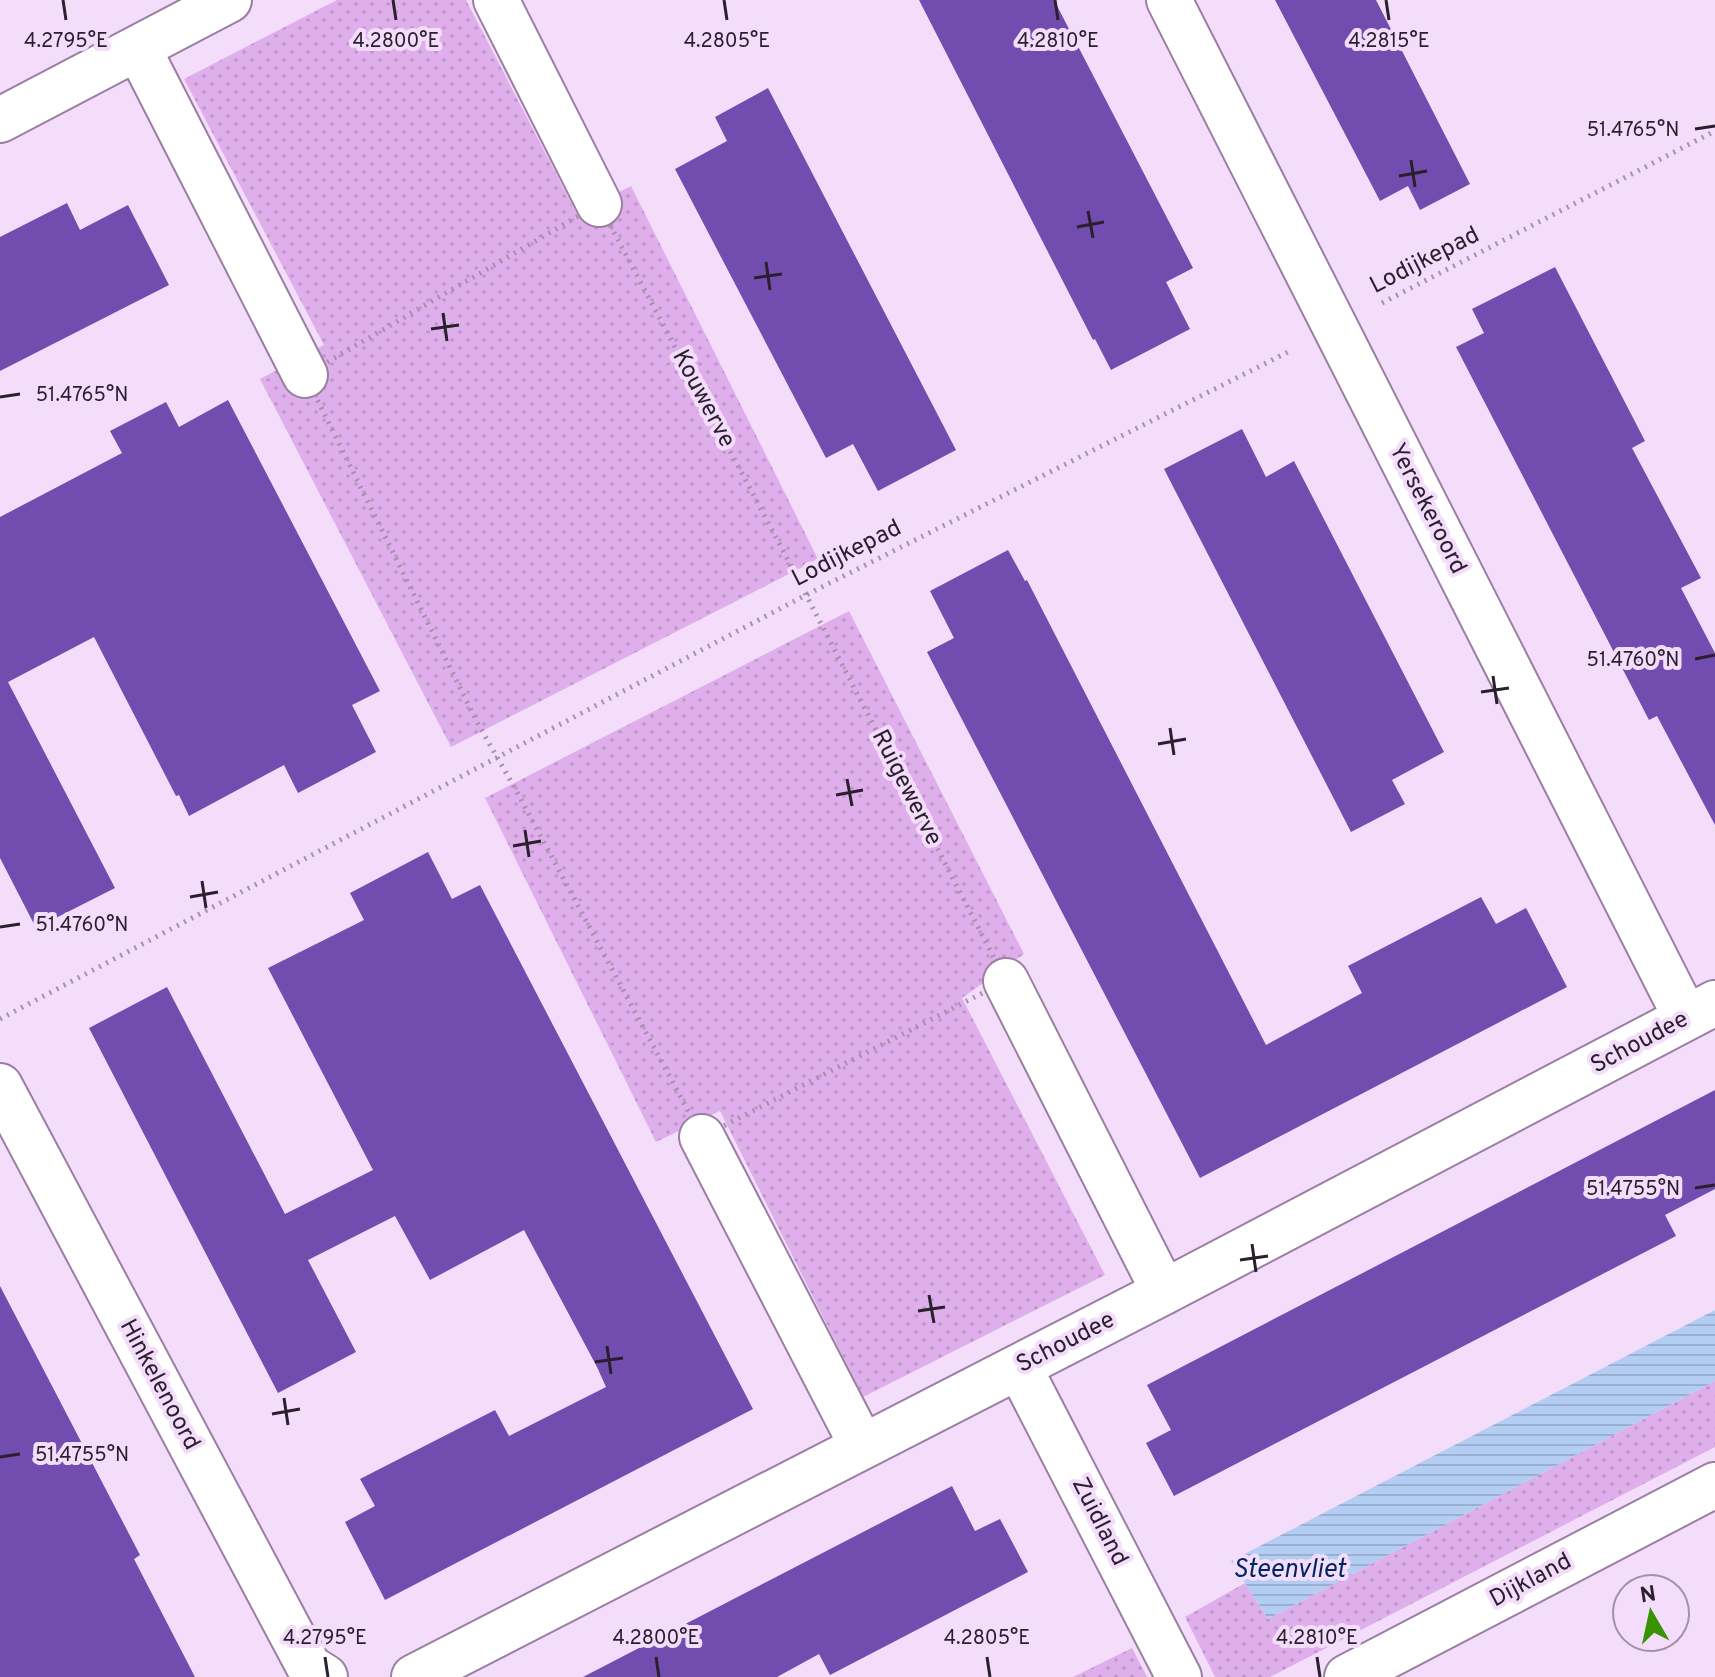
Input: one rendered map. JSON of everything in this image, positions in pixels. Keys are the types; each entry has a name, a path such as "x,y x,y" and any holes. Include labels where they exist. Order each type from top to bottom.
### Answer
{"street":[{"path":"0,120 229,0"},
{"path":"496,0 599,204"},
{"name":"Yersekeroord","path":"1169,0 1335,328 1701,1011"},
{"path":"138,48 305,375"},
{"path":"1006,981 1164,1292"},
{"name":"Schoudee","path":"414,1677 1164,1292 1701,1011"},
{"name":"Hinkelenoord","path":"0,1086 309,1667 325,1677"},
{"path":"702,1137 862,1446"},
{"name":"Zuidland","path":"1019,1367 1179,1677"},
{"name":"Dijkland","path":"1347,1677 1715,1485"}],"path":[{"name":"Lodijkepad","path":"0,1019 806,595 1335,328 1715,131"},
{"path":"599,204 305,375 496,756 702,1137 1006,981"},
{"name":"Kouwerve","path":"599,204 806,595"},
{"name":"Ruigewerve","path":"806,595 1006,981"}],"shaded area":[{"path":"337,0 466,0 577,214 631,186 818,559 451,747 260,379 324,345 184,79"},
{"path":"849,611 1024,954 962,998 1105,1275 863,1397 720,1111 656,1142 485,798"},
{"path":"1715,1381 1715,1447 1270,1677 1215,1677 1185,1617 1245,1583 1268,1619"},
{"path":"1132,1648 1147,1677 1073,1677"}],"water":[{"name":"Steenvliet","path":"1715,1310 1715,1381 1268,1619 1231,1561"}],"building":[{"path":"919,0 1054,0 1193,268 1166,282 1190,329 1111,370"},
{"path":"1275,0 1376,0 1470,184 1420,210 1408,186 1380,201"},
{"path":"768,88 956,450 878,491 853,444 826,458 675,169 727,141 715,117"},
{"path":"67,203 80,230 128,205 169,285 0,371 0,237"},
{"path":"1555,267 1645,441 1632,448 1701,578 1681,588 1715,653 1715,825 1657,716 1649,720 1456,347 1484,333 1472,309"},
{"path":"228,400 380,691 352,705 376,752 298,793 284,765 189,816 94,637 8,682 115,888 36,928 0,858 0,517 122,453 110,431 166,402 179,427"},
{"path":"1242,429 1266,477 1294,461 1444,752 1392,780 1405,804 1351,832 1164,469"},
{"path":"1008,550 1027,580 1266,1045 1362,993 1348,966 1481,897 1496,924 1526,908 1567,987 1200,1178 927,652 954,638 930,591"},
{"path":"428,852 452,899 480,885 753,1409 385,1600 345,1522 375,1506 360,1479 495,1410 509,1436 606,1387 597,1367 524,1230 430,1280 395,1216 308,1260 356,1352 278,1393 89,1028 167,987 285,1214 373,1170 268,968 364,920 350,893"},
{"path":"1715,1090 1715,1189 1665,1215 1676,1236 1174,1496 1146,1443 1171,1430 1147,1385"},
{"path":"0,1286 140,1555 134,1559 195,1677 0,1677"},
{"path":"952,1486 975,1531 1000,1519 1028,1572 830,1675 819,1654 777,1677 583,1677"}]}
